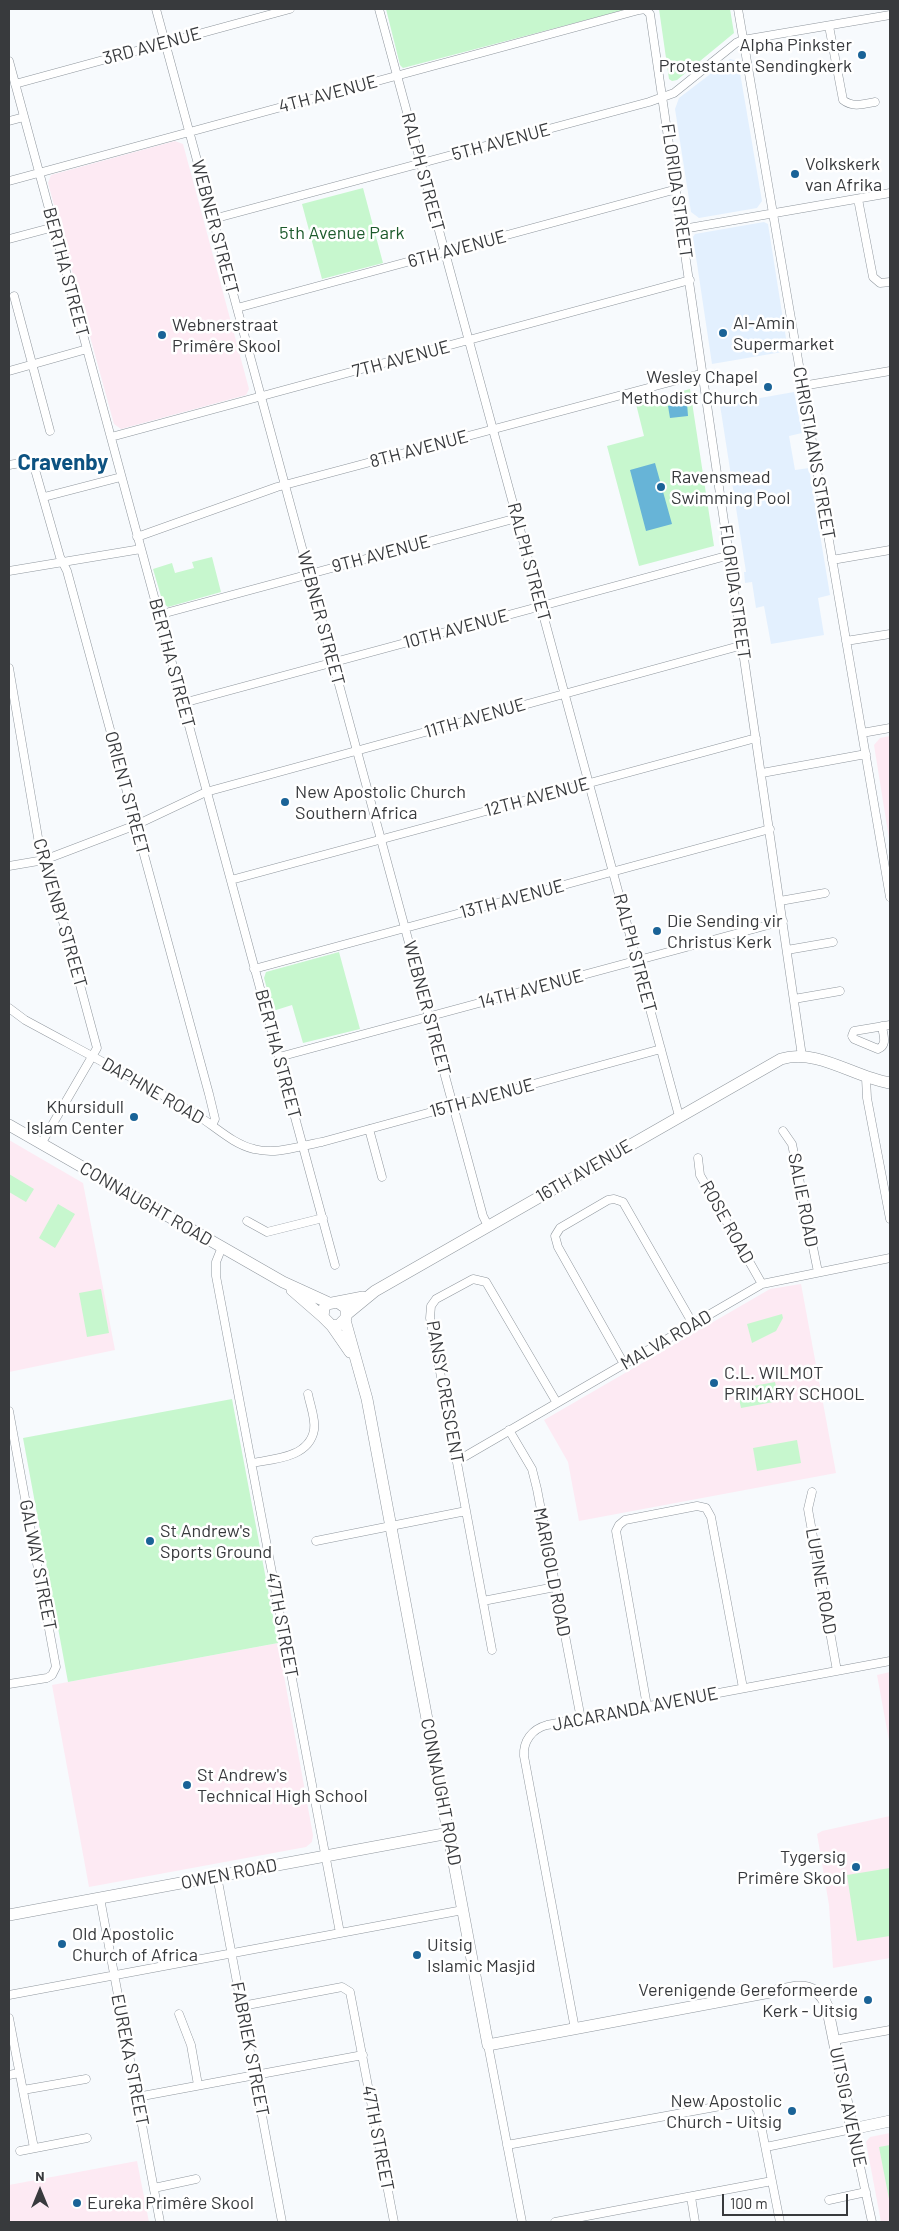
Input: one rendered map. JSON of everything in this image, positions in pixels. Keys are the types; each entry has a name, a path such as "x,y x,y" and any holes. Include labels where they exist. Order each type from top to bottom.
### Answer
{"street":[{"name":"WEBNER STREET","path":"156,9 453,1106 488,1226"},
{"name":"3RD AVENUE","path":"15,84 290,9"},
{"name":"RALPH STREET","path":"379,9 679,1116"},
{"name":"CHRISTIAANS STREET","path":"738,9 890,897"},
{"name":"4TH AVENUE","path":"9,180 639,10 648,11"},
{"name":"FLORIDA STREET","path":"648,11 653,19 802,1056"},
{"path":"743,40 890,15"},
{"path":"829,26 844,100 848,104 855,105 875,102"},
{"name":"5TH AVENUE","path":"213,219 664,97 674,93 736,43 743,40"},
{"name":"BERTHA STREET","path":"9,61 323,1218 334,1265"},
{"path":"9,121 24,117"},
{"name":"6TH AVENUE","path":"237,308 677,189"},
{"path":"683,229 890,193"},
{"path":"858,198 873,277 880,283 890,282"},
{"path":"9,239 54,227"},
{"name":"7TH AVENUE","path":"111,438 690,280"},
{"path":"14,296 50,431"},
{"path":"9,371 87,349"},
{"path":"802,386 890,371"},
{"name":"8TH AVENUE","path":"138,537 285,485 704,373"},
{"name":"ORIENT STREET","path":"9,465 20,462 31,463 36,470 136,825 213,1110 215,1118 212,1125"},
{"path":"44,497 122,477"},
{"name":"9TH AVENUE","path":"158,615 517,518"},
{"path":"9,571 141,549"},
{"path":"832,560 890,550"},
{"name":"10TH AVENUE","path":"183,704 730,555"},
{"path":"846,641 890,634"},
{"name":"11TH AVENUE","path":"9,866 44,860 136,825 206,792 743,645"},
{"name":"CRAVENBY STREET","path":"9,668 41,856 48,866 97,1048 41,1144"},
{"path":"862,733 890,728"},
{"name":"12TH AVENUE","path":"231,880 756,738"},
{"path":"762,773 866,754"},
{"name":"13TH AVENUE","path":"254,968 770,829"},
{"path":"780,901 826,893"},
{"name":"14TH AVENUE","path":"279,1057 783,921"},
{"path":"787,950 833,942"},
{"path":"794,999 840,991"},
{"name":"DAPHNE ROAD","path":"9,1008 25,1020 92,1056 252,1149 267,1152 303,1146"},
{"name":"15TH AVENUE","path":"303,1146 661,1049"},
{"path":"802,1056 821,1059 866,1078 890,1083"},
{"name":"16TH AVENUE","path":"346,1318 369,1295 679,1116 774,1062 788,1057 802,1056"},
{"path":"866,1078 890,1219"},
{"name":"CONNAUGHT ROAD","path":"9,1125 283,1282 334,1303"},
{"path":"369,1129 382,1177"},
{"name":"SALIE ROAD","path":"783,1131 792,1144 818,1272"},
{"name":"ROSE ROAD","path":"698,1158 700,1174 762,1284"},
{"path":"624,1364 558,1247 555,1236 560,1228 608,1200 614,1199 624,1202 693,1324"},
{"path":"247,1221 267,1232 323,1218"},
{"name":"47TH STREET","path":"222,1248 216,1262 216,1276 340,1933"},
{"name":"MALVA ROAD","path":"457,1460 762,1284 890,1258"},
{"name":"PANSY CRESCENT","path":"492,1650 430,1318 431,1306 436,1299 473,1279 486,1282 557,1403"},
{"name":"CONNAUGHT ROAD","path":"283,1282 323,1317"},
{"name":"16TH AVENUE","path":"334,1303 369,1295"},
{"path":"334,1303 346,1308 346,1318 340,1325 332,1326 323,1317 324,1308 334,1303"},
{"name":"CONNAUGHT ROAD","path":"346,1318 366,1389 522,2222"},
{"name":"CONNAUGHT ROAD","path":"332,1326 357,1362"},
{"path":"252,1464 290,1456 309,1440 313,1432 314,1423 308,1394"},
{"name":"GALWAY STREET","path":"9,1411 56,1667 52,1675 47,1678 9,1684"},
{"name":"MARIGOLD ROAD","path":"509,1430 532,1468 581,1719"},
{"name":"LUPINE ROAD","path":"812,1492 808,1509 837,1671"},
{"path":"648,1706 616,1535 617,1528 624,1520 697,1506 706,1508 711,1517 743,1688"},
{"path":"316,1541 466,1511"},
{"path":"483,1601 555,1587"},
{"name":"JACARANDA AVENUE","path":"574,2028 524,1752 527,1739 537,1729 581,1719 890,1661"},
{"name":"OWEN ROAD","path":"9,1915 449,1833"},
{"name":"FABRIEK STREET","path":"217,1876 282,2222"},
{"name":"EUREKA STREET","path":"100,1898 160,2222"},
{"path":"9,1995 463,1910"},
{"name":"47TH STREET","path":"242,2006 342,1987 346,1988 352,1996 394,2222"},
{"name":"UITSIG AVENUE","path":"574,2028 797,1987 807,1987 819,1994 827,2006 872,2222"},
{"path":"179,2014 191,2045 198,2085"},
{"path":"9,2018 34,2148"},
{"path":"488,2044 574,2028"},
{"path":"834,2040 890,2030"},
{"path":"137,2097 363,2055"},
{"path":"9,2075 19,2073"},
{"path":"23,2090 86,2079"},
{"path":"508,2145 744,2101 753,2104 758,2110 780,2222"},
{"path":"766,2147 890,2120"},
{"path":"20,2151 88,2138"},
{"path":"154,2188 196,2179"},
{"path":"555,2222 772,2181"},
{"path":"829,2200 866,2192"},
{"path":"691,2197 695,2222"},
{"path":"605,2213 607,2222"}],"shaded area":[{"path":"730,59 738,61 762,201 757,208 699,218 691,212 675,109 679,98"},
{"name":"Webnerstraat Primêre Skool","path":"175,141 183,144 249,389 246,395 121,429 114,424 48,183 51,175"},
{"path":"764,222 768,224 788,351 712,364 693,237 695,234"},
{"path":"794,392 802,433 789,436 795,470 809,468 830,595 818,598 824,635 771,644 764,606 756,608 752,582 745,583 744,572 746,572 720,405"},
{"path":"890,736 890,845 874,745 880,738"},
{"path":"9,1140 83,1183 115,1350 9,1372"},
{"name":"C.L. WILMOT PRIMARY SCHOOL","path":"801,1284 836,1473 579,1521 568,1462 544,1420 770,1289"},
{"name":"St Andrew's Technical High School","path":"278,1643 313,1835 312,1842 306,1847 89,1887 52,1685"},
{"path":"890,1672 890,1746 877,1675"},
{"name":"Tygersig Primêre Skool","path":"890,1816 890,1958 833,1968 829,1905 817,1834 822,1831"},
{"path":"890,2133 890,2222 881,2222 866,2142 870,2137"},
{"name":"Eureka Primêre Skool","path":"137,2161 149,2222 9,2222 9,2185"}],"green space":[{"path":"386,9 628,9 403,68 400,65"},
{"path":"659,9 730,9 734,33 677,80 672,81 669,79"},
{"name":"5th Avenue Park","path":"363,188 383,263 322,279 302,204"},
{"name":"Ravensmead Swimming Pool","path":"690,389 714,546 639,566 607,446 644,436 636,404"},
{"path":"212,557 221,592 168,607 163,603 153,569 172,563 175,573 194,568 192,562"},
{"path":"339,952 360,1029 303,1043 292,1005 273,1011 264,978 266,972"},
{"path":"9,1174 34,1189 26,1202 9,1192"},
{"path":"58,1204 75,1214 55,1248 39,1238"},
{"path":"101,1289 109,1333 87,1337 79,1293"},
{"path":"782,1314 783,1318 776,1331 752,1343 747,1324"},
{"path":"775,1382 779,1401 741,1408 737,1389"},
{"name":"St Andrew's Sports Ground","path":"232,1399 278,1643 68,1682 23,1438"},
{"path":"797,1440 801,1463 757,1471 753,1448"},
{"path":"890,1868 890,1936 857,1941 847,1875"},
{"path":"890,2145 890,2198 889,2199 879,2147"}],"water":[{"path":"687,403 688,416 670,418 668,406"},
{"path":"655,463 672,524 646,531 630,470"}],"place":[{"name":"Alpha Pinkster Protestante Sendingkerk","path":"862,55"},
{"name":"Volkskerk van Afrika","path":"795,174"},
{"name":"Al-Amin Supermarket","path":"723,333"},
{"name":"Webnerstraat Primêre Skool","path":"162,335"},
{"name":"Wesley Chapel Methodist Church","path":"768,387"},
{"name":"Ravensmead Swimming Pool","path":"661,487"},
{"name":"New Apostolic Church Southern Africa","path":"285,802"},
{"name":"Die Sending vir Christus Kerk","path":"657,931"},
{"name":"Khursidull Islam Center","path":"134,1117"},
{"name":"C.L. WILMOT PRIMARY SCHOOL","path":"714,1383"},
{"name":"St Andrew's Sports Ground","path":"150,1541"},
{"name":"St Andrew's Technical High School","path":"187,1785"},
{"name":"Tygersig Primêre Skool","path":"856,1867"},
{"name":"Old Apostolic Church of Africa","path":"62,1944"},
{"name":"Uitsig Islamic Masjid","path":"417,1955"},
{"name":"Verenigende Gereformeerde Kerk - Uitsig","path":"868,2000"},
{"name":"New Apostolic Church - Uitsig","path":"792,2111"},
{"name":"Eureka Primêre Skool","path":"77,2203"}],"district":[{"name":"Cravenby","path":"63,463"}]}
